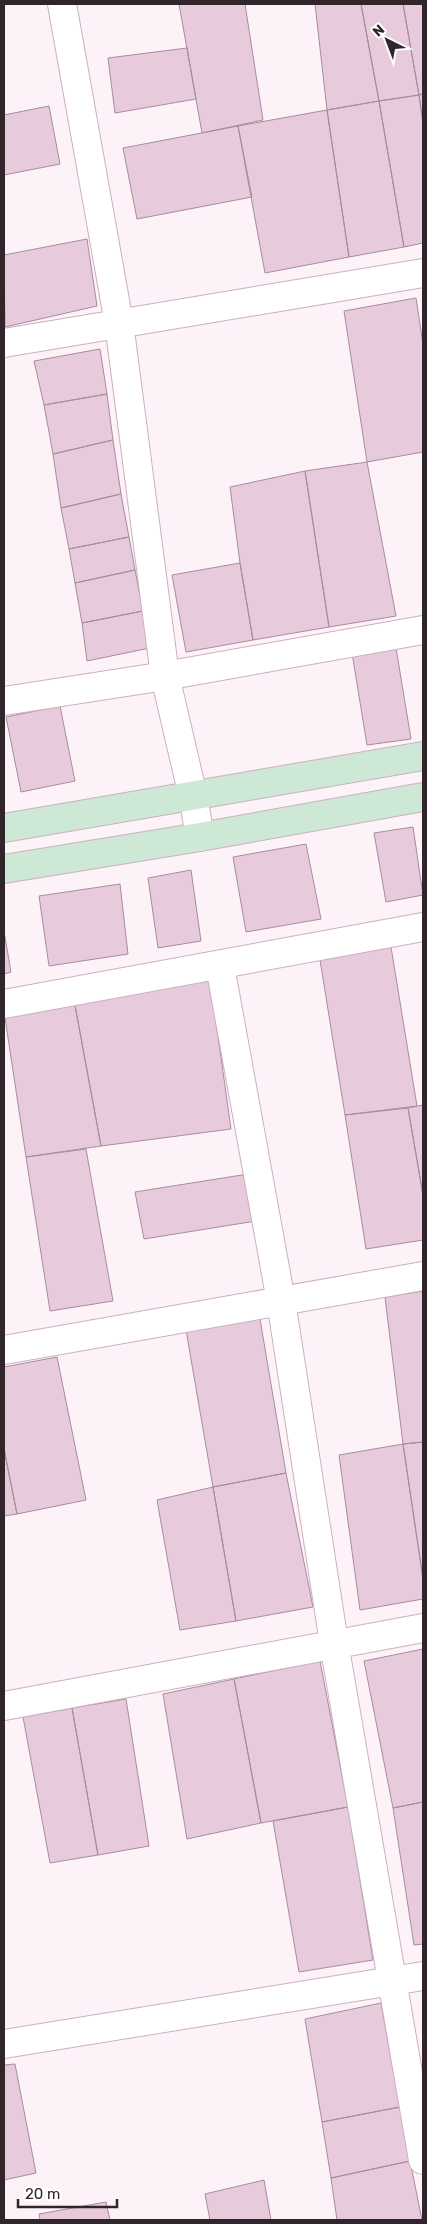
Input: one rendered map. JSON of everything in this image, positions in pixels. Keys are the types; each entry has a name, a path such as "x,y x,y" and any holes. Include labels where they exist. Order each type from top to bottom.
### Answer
{"street":[{"path":"62,4 119,323 165,676 193,796 200,838"},
{"path":"4,343 423,273"},
{"path":"4,701 165,676 423,630"},
{"path":"4,828 423,756"},
{"path":"4,869 200,838 423,797"},
{"path":"4,1004 220,966 423,927"},
{"path":"220,966 280,1301 334,1643 423,2160"},
{"path":"4,1350 423,1276"},
{"path":"4,1706 334,1643 423,1628"},
{"path":"4,2044 423,1976"}],"building":[{"path":"179,4 245,4 263,120 202,133"},
{"path":"315,4 361,4 379,101 327,110"},
{"path":"361,4 403,4 419,95 379,101"},
{"path":"403,4 423,4 423,94 419,95"},
{"path":"187,48 196,99 115,113 108,58"},
{"path":"423,94 423,123 419,95"},
{"path":"419,95 423,123 423,243 404,247 379,101"},
{"path":"379,101 404,247 349,257 327,110"},
{"path":"49,106 60,164 4,175 4,115"},
{"path":"327,110 349,257 265,273 238,126"},
{"path":"238,126 252,197 137,219 123,148"},
{"path":"87,239 97,306 5,327 4,255"},
{"path":"416,298 423,344 423,452 367,462 344,311"},
{"path":"100,349 107,394 44,405 34,361"},
{"path":"107,394 113,440 53,454 44,405"},
{"path":"113,440 121,494 61,508 53,454"},
{"path":"367,462 396,616 329,627 305,471"},
{"path":"305,471 329,627 253,640 230,487"},
{"path":"121,494 129,537 69,549 61,508"},
{"path":"129,537 135,570 75,583 69,549"},
{"path":"240,563 253,640 186,652 172,575"},
{"path":"135,570 143,611 82,623 75,583"},
{"path":"143,611 150,648 87,661 82,623"},
{"path":"396,648 411,739 367,745 352,653"},
{"path":"60,706 75,781 21,792 6,717"},
{"path":"413,827 423,895 386,902 374,833"},
{"path":"306,844 321,919 246,932 233,857"},
{"path":"191,870 201,941 158,948 148,878"},
{"path":"120,884 128,954 49,966 39,896"},
{"path":"4,931 11,972 4,974"},
{"path":"391,947 417,1106 345,1115 320,960"},
{"path":"210,979 231,1129 101,1146 74,1000"},
{"path":"74,1000 101,1146 26,1157 4,1011"},
{"path":"423,1105 423,1195 408,1108"},
{"path":"408,1108 423,1195 423,1240 366,1249 345,1115"},
{"path":"86,1149 113,1301 50,1311 26,1157"},
{"path":"248,1174 256,1221 144,1239 135,1192"},
{"path":"423,1291 423,1442 403,1444 385,1297"},
{"path":"260,1319 286,1473 213,1487 186,1330"},
{"path":"57,1357 86,1500 17,1514 4,1449 4,1367"},
{"path":"423,1442 423,1579 403,1444"},
{"path":"403,1444 423,1579 423,1599 360,1610 339,1455"},
{"path":"4,1449 17,1514 4,1516"},
{"path":"286,1473 313,1607 236,1621 213,1487"},
{"path":"213,1487 236,1621 180,1630 157,1500"},
{"path":"423,1649 423,1802 393,1808 364,1661"},
{"path":"320,1661 348,1807 261,1823 234,1679"},
{"path":"234,1679 261,1823 187,1839 163,1694"},
{"path":"126,1699 149,1846 98,1855 72,1708"},
{"path":"72,1708 98,1855 50,1863 23,1717"},
{"path":"423,1802 423,1944 414,1945 393,1808"},
{"path":"348,1807 373,1960 299,1972 273,1821"},
{"path":"381,2003 400,2107 322,2122 305,2019"},
{"path":"15,2064 36,2173 4,2180 4,2065"},
{"path":"400,2107 410,2161 331,2178 322,2122"},
{"path":"410,2161 422,2220 337,2220 331,2178"},
{"path":"264,2180 271,2220 210,2220 205,2194"},
{"path":"106,2202 110,2220 40,2220 39,2214"}]}
